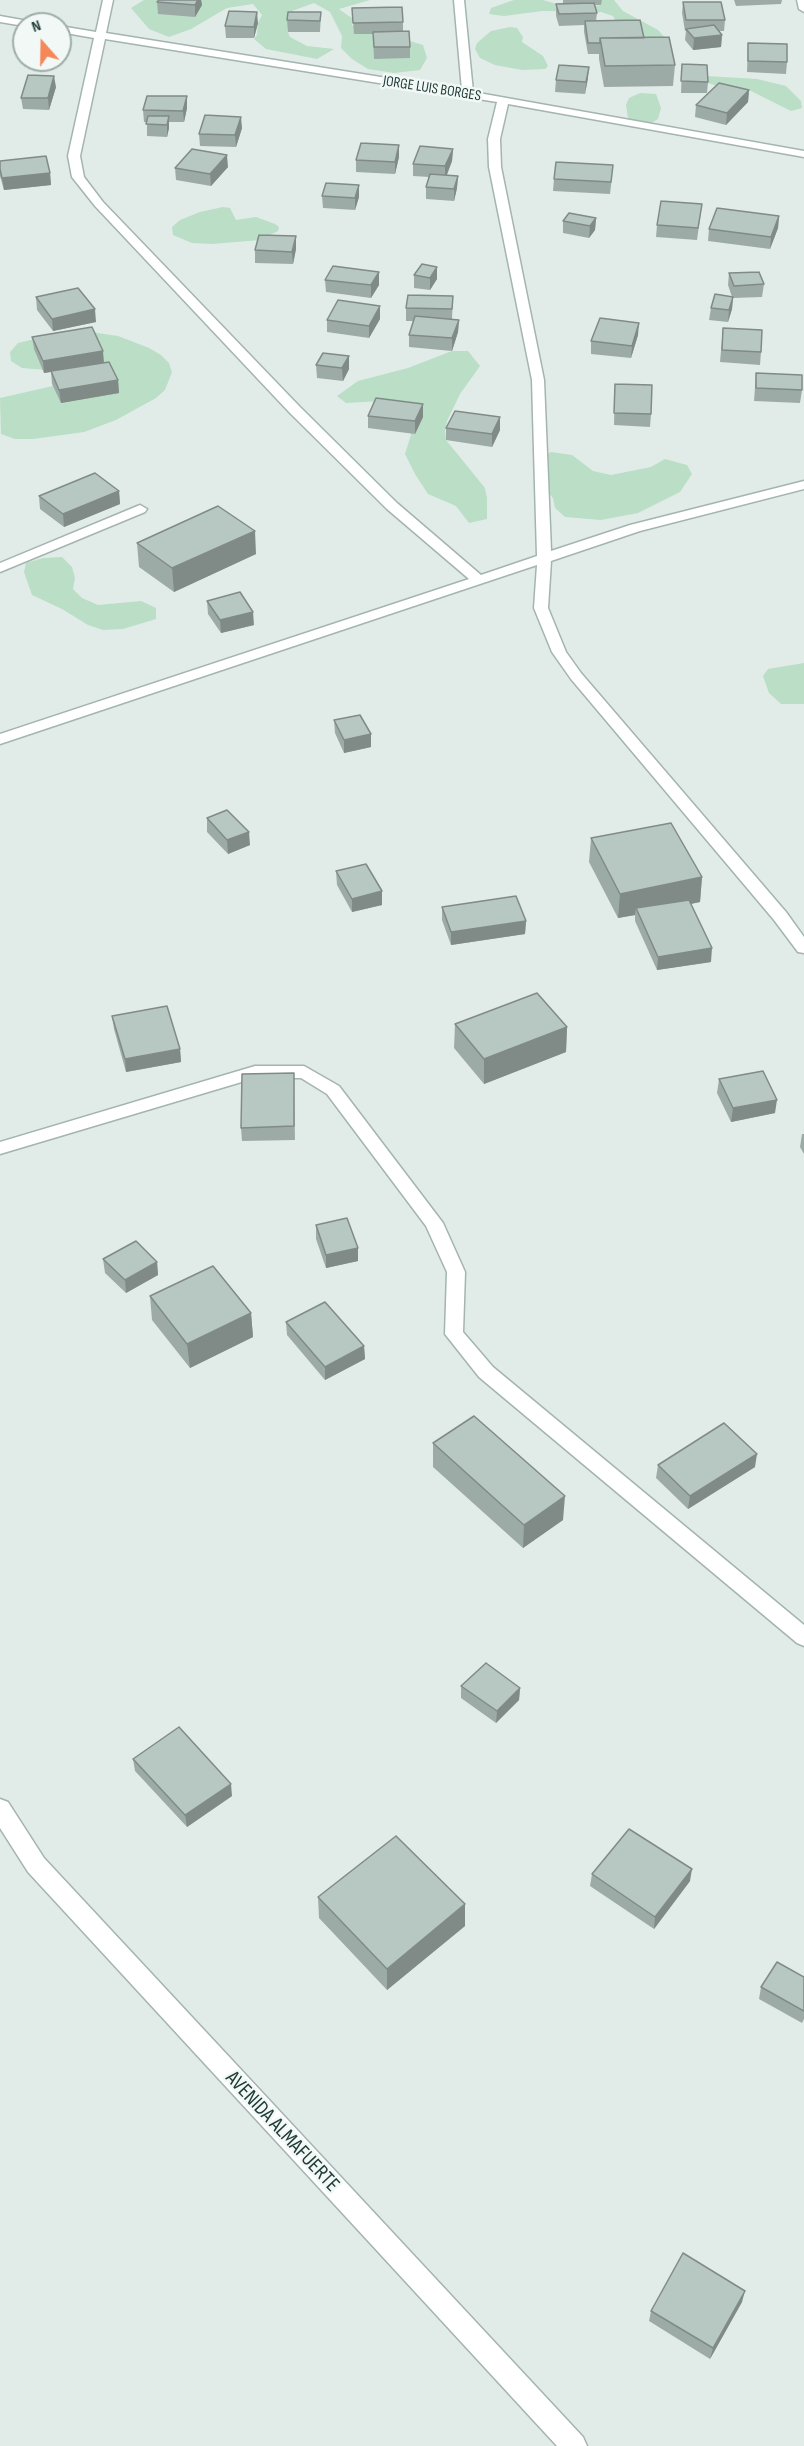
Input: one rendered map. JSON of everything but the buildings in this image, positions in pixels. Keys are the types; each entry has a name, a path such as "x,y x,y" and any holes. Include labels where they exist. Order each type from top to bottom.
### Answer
{"street":[{"path":"108,0 74,156 78,177 99,204 295,410 392,506 478,579"},
{"path":"459,0 468,94"},
{"path":"802,0 804,9"},
{"name":"JORGE LUIS BORGES","path":"72,31 468,94 804,154"},
{"path":"503,100 494,139 495,167 538,380 544,558 541,608 559,652 576,676 780,916 804,948"},
{"path":"0,739 636,528 804,485"},
{"path":"0,568 140,509"},
{"path":"0,1148 255,1072 304,1072 314,1078 333,1090 434,1223 456,1272 453,1334 486,1372 804,1637"},
{"name":"AVENIDA ALMAFUERTE","path":"0,1809 36,1865 574,2446"}],"green space":[{"path":"144,0 370,0 339,9 353,19 352,25 371,34 400,38 423,45 427,58 420,70 394,73 368,69 352,59 341,48 342,36 330,12 314,3 292,11 288,32 290,37 307,46 334,49 317,59 266,49 254,39 262,15 253,4 227,8 191,29 169,37 149,29 131,8"},
{"path":"514,0 543,0 563,6 589,7 601,5 601,0 614,0 623,11 658,30 668,41 658,52 616,22 613,16 601,12 542,11 504,16 489,14 491,8"},
{"path":"517,28 523,37 522,42 543,56 548,66 545,69 522,70 495,65 480,58 475,49 477,43 491,31"},
{"path":"706,76 757,79 786,86 801,101 802,108 791,111 749,90 720,87 708,83"},
{"path":"640,93 656,94 661,108 658,119 649,124 634,124 628,118 626,105 629,98"},
{"path":"223,207 230,208 236,220 256,217 275,224 279,227 278,231 260,240 212,244 192,243 173,235 172,227 180,220 200,212"},
{"path":"84,331 118,336 161,355 169,363 172,372 165,390 156,398 116,420 84,432 33,439 15,439 1,434 0,398 66,383 58,371 22,368 11,361 10,352 18,343 65,332"},
{"path":"452,351 468,351 480,366 460,394 447,421 445,431 446,440 485,488 487,519 469,523 456,506 428,494 415,474 405,454 411,435 409,424 382,401 346,403 337,396 358,381 408,368"},
{"path":"551,452 572,455 593,471 611,475 651,467 665,459 687,465 692,474 680,492 638,513 601,520 565,517 555,508 553,498 537,479 534,469 538,458"},
{"path":"62,557 72,567 75,578 73,589 82,598 98,605 141,601 156,608 156,619 123,629 103,630 88,625 62,609 32,595 24,572 26,563 43,558"},
{"path":"804,663 804,704 781,704 769,693 763,676 768,669"}]}
